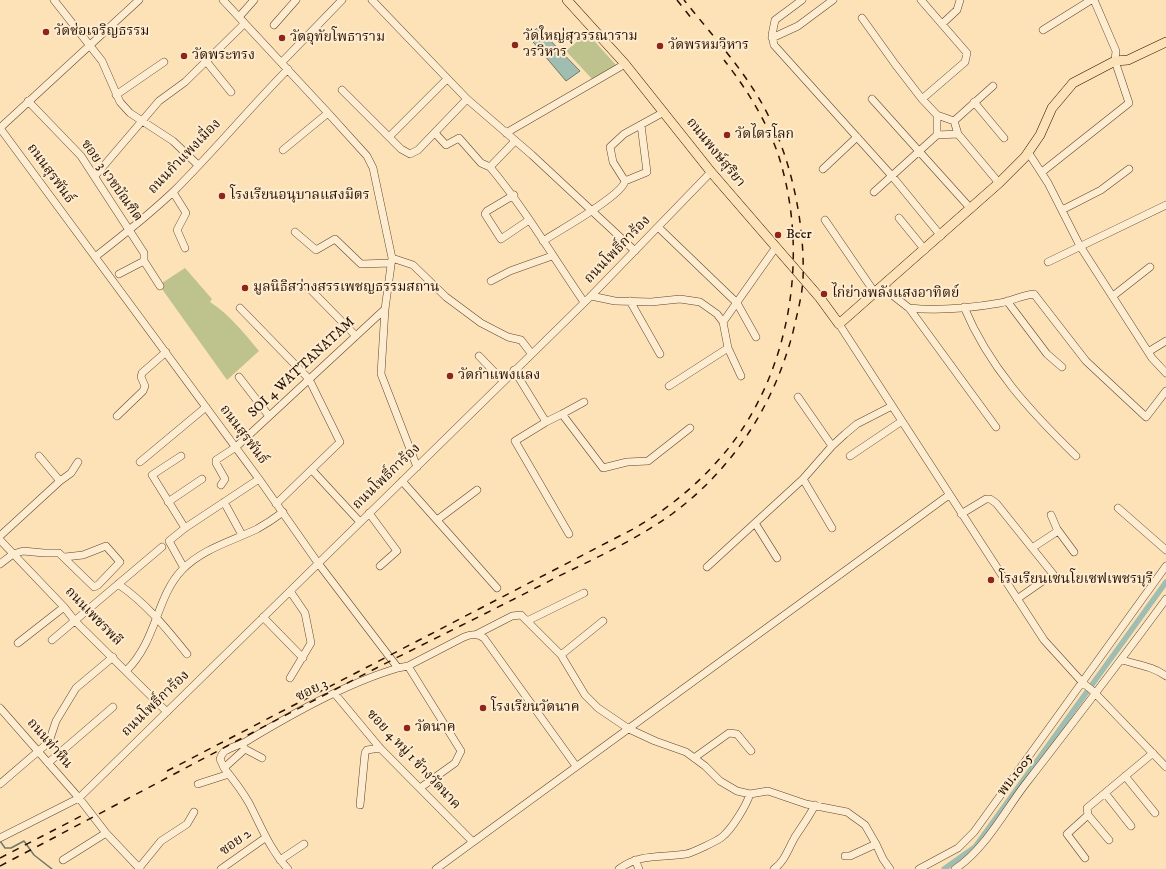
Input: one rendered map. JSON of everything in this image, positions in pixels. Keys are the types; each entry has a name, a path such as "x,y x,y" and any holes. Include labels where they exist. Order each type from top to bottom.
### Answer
{"main road":[{"name":"ถนนพงษ์สุริยา","path":"567,0 625,64 711,172 820,298 839,324"},
{"path":"839,324 1000,183 1028,152 1040,135 1052,108 1073,83 1115,61 1128,60 1166,42"}],"street":[{"path":"56,0 102,61 120,102 130,113 173,141 198,165"},
{"path":"0,128 139,0"},
{"path":"223,0 244,24 282,62 367,156 373,168 391,260 385,309 382,374 417,467"},
{"path":"239,17 254,0"},
{"path":"274,25 296,0"},
{"path":"282,62 342,0"},
{"path":"372,0 467,99 592,210 635,251"},
{"path":"802,0 775,20 772,30 772,38 777,48 892,176 941,236"},
{"path":"772,38 798,26 833,0"},
{"path":"921,0 967,53 965,62 922,98"},
{"path":"942,24 957,10 960,0"},
{"path":"1042,172 1128,105 1128,98 1115,61 1116,51 1093,0 1043,30"},
{"path":"862,18 894,64 937,115 954,121"},
{"path":"95,176 144,121 159,101 185,82 244,24"},
{"path":"206,61 231,92"},
{"path":"116,94 164,62"},
{"path":"506,133 625,64"},
{"name":"ถนนกำแพงเมี่อง","path":"95,257 130,230 173,192 246,111 288,69"},
{"path":"390,136 447,79"},
{"path":"954,121 993,86"},
{"path":"342,90 390,136 401,149 410,154 418,150 467,99"},
{"path":"872,99 971,209"},
{"name":"ซอย 3 เวชบัณฑิต","path":"28,101 81,156 144,253 144,260 160,286"},
{"path":"974,102 1004,138"},
{"path":"625,181 613,162 610,147 620,137 664,112"},
{"path":"283,150 328,113"},
{"path":"937,115 937,135"},
{"path":"954,121 958,134 1000,183"},
{"path":"543,241 616,194 624,185 625,181 647,172 641,125"},
{"name":"ถนนสุรพันธ์","path":"0,128 236,447 318,563 398,668"},
{"path":"435,133 446,146 459,138 481,163 490,167 514,195 552,256 584,302"},
{"path":"874,192 937,135 958,134"},
{"path":"822,169 857,137"},
{"path":"490,167 515,141"},
{"path":"1028,152 1042,172 1080,246 1148,352 1166,373"},
{"path":"1062,210 1101,190 1129,169"},
{"name":"ถนนโพธิ์การ้อง","path":"0,838 79,798 417,467 531,353 591,296 711,172"},
{"path":"173,192 186,213 177,230 185,248"},
{"path":"514,195 487,211 485,214 501,239 529,220"},
{"path":"1048,262 1166,205"},
{"path":"899,218 925,250"},
{"path":"825,220 875,293"},
{"path":"658,227 737,303 756,337"},
{"path":"295,232 316,250 335,239 361,264 391,260 414,265 446,298 481,323 508,337 521,340 531,353"},
{"path":"723,322 776,247"},
{"path":"491,281 510,271 552,256"},
{"path":"119,274 144,260"},
{"path":"1113,296 1150,267"},
{"path":"884,285 891,294 909,308 996,427"},
{"path":"307,286 356,336"},
{"path":"909,308 929,309 964,307 1008,301 1031,294 1036,295 1062,332 1086,361 1146,417 1166,391"},
{"path":"591,296 615,301 651,302 680,299 700,302 717,314 723,322 728,348 741,376"},
{"path":"630,301 660,354"},
{"path":"1008,301 1047,354 1062,367"},
{"path":"964,307 975,334 1005,379 1040,421 1076,456"},
{"path":"240,308 309,379 340,442 276,504"},
{"name":"SOI 4 WATTANATAM","path":"221,485 224,479 215,462 236,447 385,309"},
{"path":"839,324 1044,640 1083,683 1094,692 1166,767"},
{"path":"1148,352 1166,341"},
{"path":"669,386 728,348"},
{"path":"117,416 143,391 145,386 141,377 142,373 166,352"},
{"path":"479,356 503,381"},
{"path":"514,370 546,422"},
{"path":"239,378 269,416"},
{"path":"798,397 832,446"},
{"path":"569,534 515,441 546,422 584,402"},
{"path":"707,567 803,479 832,446 857,424 892,406"},
{"path":"140,462 206,407"},
{"path":"562,414 603,468 627,462 648,461 690,428"},
{"path":"850,456 902,421"},
{"path":"39,456 60,481"},
{"path":"181,456 152,476 185,528"},
{"path":"0,536 70,473 78,462"},
{"path":"312,470 360,522"},
{"path":"168,502 202,479"},
{"path":"184,568 169,541 185,528 259,479"},
{"path":"803,479 832,528"},
{"path":"402,481 497,588"},
{"path":"437,520 478,490"},
{"path":"436,869 949,495"},
{"path":"961,514 986,499 990,499 996,503 1053,574 1017,599"},
{"path":"224,502 242,535"},
{"path":"1118,508 1166,550"},
{"path":"126,671 137,660 146,646 167,594 184,568 204,553 258,529 283,512"},
{"path":"369,513 397,552 380,566"},
{"path":"1051,515 1058,530 1074,552"},
{"path":"755,523 777,558"},
{"path":"1032,548 1058,530"},
{"name":"ถนนเพชรพลี","path":"0,540 64,607 75,621 167,712"},
{"path":"0,564 13,554 25,550 44,553 57,552 65,556 94,587 98,585 120,562 106,546 83,555 65,556"},
{"path":"52,640 162,547"},
{"path":"919,869 958,848 974,832 1166,566"},
{"path":"118,584 134,594 157,618 187,654"},
{"path":"290,591 305,613 310,639 310,647 290,678"},
{"path":"528,620 584,593"},
{"name":"พบ.1005","path":"955,869 975,854 1002,815 1094,692 1122,660 1166,599"},
{"path":"18,643 64,607"},
{"path":"398,668 408,666 464,637 477,634 512,616 521,614 561,655 585,695 598,708 628,728 655,741 676,747 694,758 727,787 750,794 768,791 786,798 839,809 857,818 865,825 890,869"},
{"path":"263,617 303,658"},
{"path":"561,655 603,621"},
{"path":"477,634 484,638 576,766"},
{"path":"0,784 49,742 56,721 76,688 113,657"},
{"path":"1122,660 1135,664 1144,664 1166,676"},
{"path":"408,666 461,751 455,763 420,788"},
{"name":"ซอย 3","path":"243,747 222,754 220,759 224,768 243,747 285,718 382,672 398,668"},
{"name":"ซอย 4 หมู่ 1 ข้างวัดนาค","path":"335,694 380,748 473,842"},
{"path":"48,763 113,707"},
{"name":"ถนนท่าหิน","path":"0,708 79,798 106,833 139,868"},
{"path":"694,758 729,733 737,734 751,751"},
{"path":"243,747 262,758"},
{"path":"360,805 365,753 367,750 380,748"},
{"path":"1109,840 1088,815 1087,808 1152,752"},
{"path":"224,768 248,802 265,838 288,869"},
{"path":"198,784 229,774"},
{"path":"1125,776 1155,814"},
{"path":"619,869 635,860 651,856 693,852 722,837 744,809 750,794"},
{"path":"1105,794 1131,826"},
{"path":"774,869 784,860 794,839 808,821 815,805"},
{"path":"139,868 161,841 187,824 194,812"},
{"path":"1085,858 1067,834 1088,815"},
{"path":"63,860 106,833"},
{"name":"ซอย 2","path":"221,869 265,838"},
{"path":"280,860 304,844"},
{"path":"846,856 850,856 876,844"},
{"path":"635,860 638,869"}],"green space":[{"path":"587,33 617,66 593,80 566,51"},
{"path":"185,268 212,299 210,302 230,318 259,351 227,380 162,289 162,283"}],"shaded area":[{"path":"538,28 580,71 566,81 528,36"}],"waterway":[{"path":"944,869 975,847 1166,582"},
{"path":"0,841 5,848 11,848 24,841 34,855 52,869"}],"railway":[{"path":"677,0 692,19"},
{"path":"0,866 396,658 631,540 672,514 694,496 714,477 732,456 748,434 775,385 793,332 802,292 803,279 800,219 786,158 763,104 720,44 684,0"},
{"path":"167,771 635,528 666,508 695,484 713,466 739,434 760,398 776,360 787,319 792,277 793,235 788,194 778,154 773,141 755,105 724,60"},
{"path":"0,858 83,815"}],"place":[{"name":"วัดช่อเจริญธรรม","path":"46,32"},
{"name":"วัดอุทัยโพธาราม","path":"282,38"},
{"name":"วัดใหญ่สุวรรณาราม วรวิหาร","path":"515,45"},
{"name":"วัดพรหมวิหาร","path":"660,46"},
{"name":"วัดพระทรง","path":"184,56"},
{"name":"วัดไตรโลก","path":"727,135"},
{"name":"โรงเรียนอนุบาลแสงมิตร","path":"222,196"},
{"name":"Beer","path":"778,235"},
{"name":"มูลนิธิสว่างสรรเพชญธรรมสถาน","path":"245,288"},
{"name":"ไก่ย่างพลังแสงอาทิตย์","path":"824,294"},
{"name":"วัดกำแพงแลง","path":"450,376"},
{"name":"โรงเรียนเซนโยเซฟเพชรบุรี","path":"991,580"},
{"name":"โรงเรียนวัดนาค","path":"483,708"},
{"name":"วัดนาค","path":"407,728"}]}
